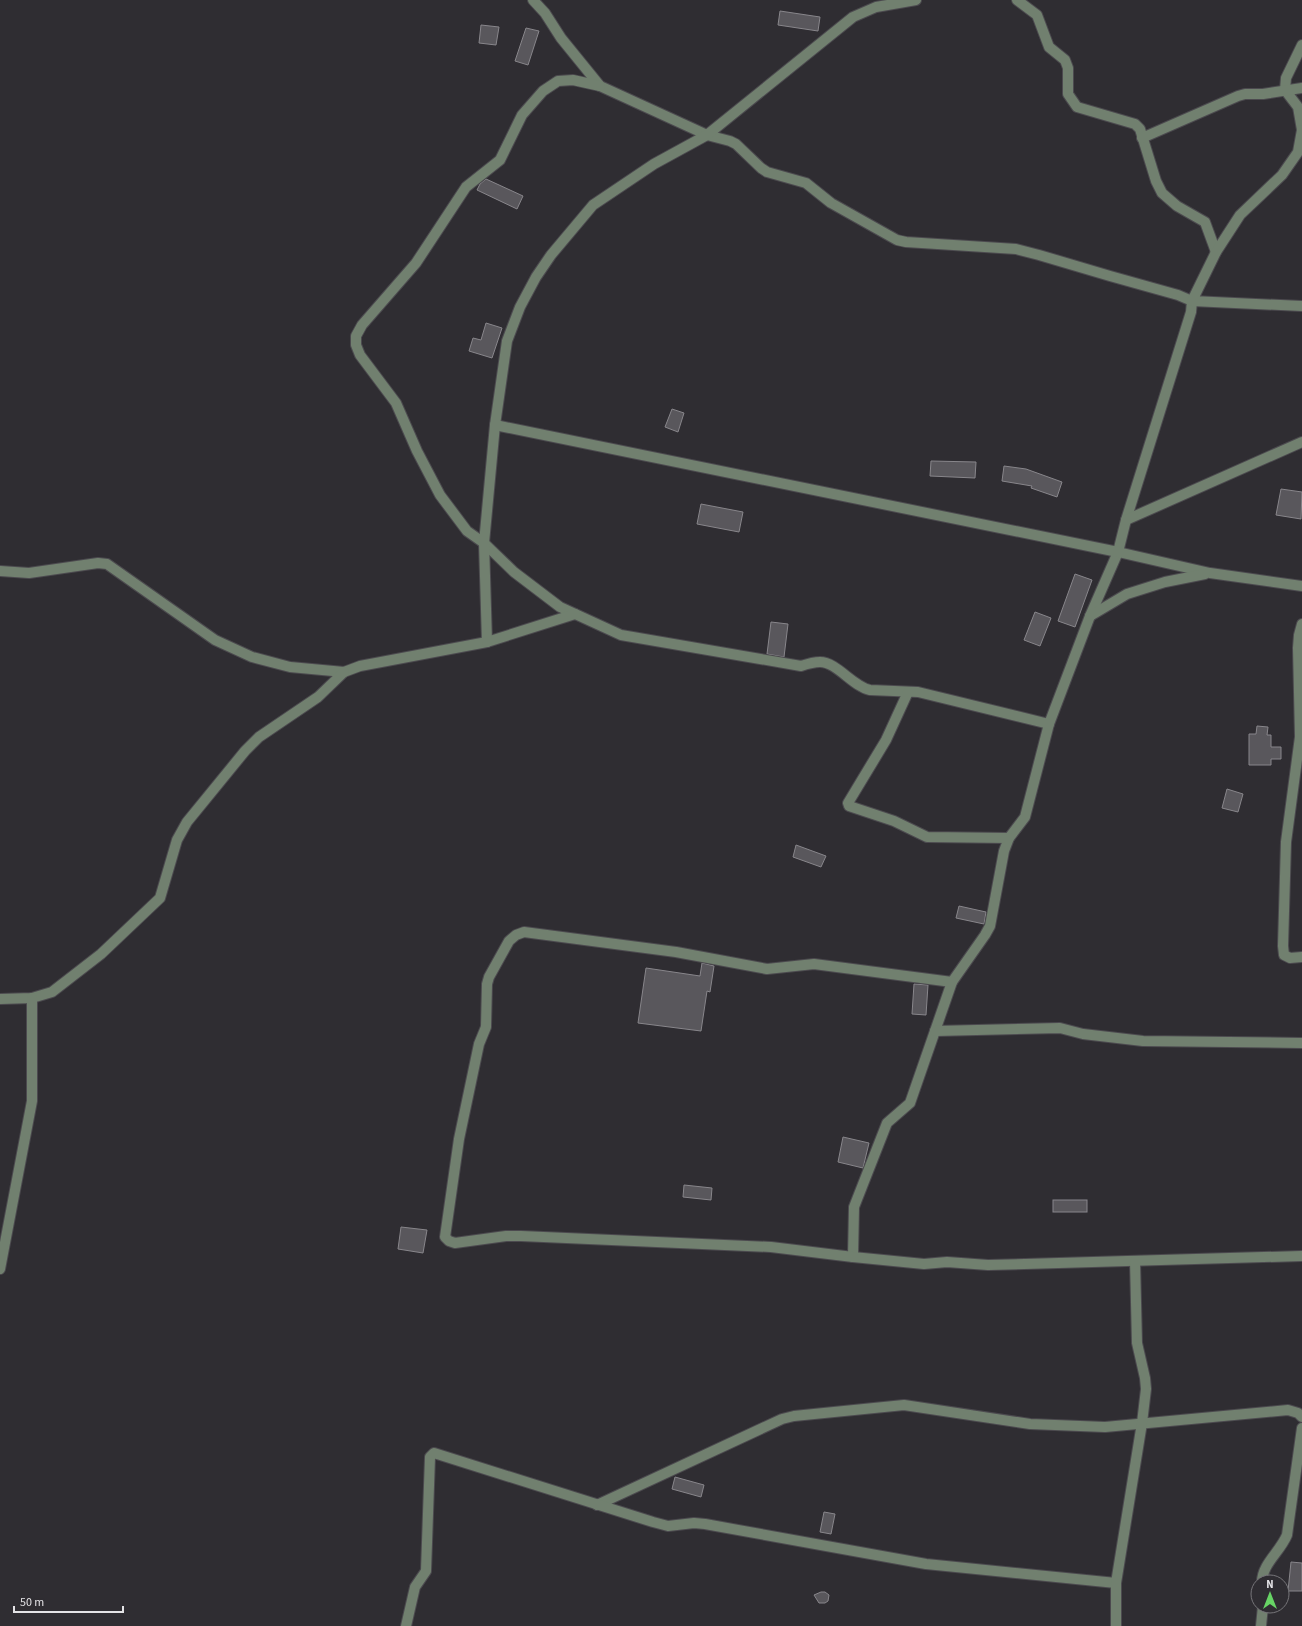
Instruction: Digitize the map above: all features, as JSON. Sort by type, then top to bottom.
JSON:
[{"type":"street","points":[[532,0],[545,13],[561,38],[600,86]]},
{"type":"street","points":[[544,0],[545,13]]},
{"type":"street","points":[[486,642],[484,543],[495,425],[507,340],[520,307],[536,277],[551,254],[593,205],[654,164],[707,135],[853,18],[876,7],[916,0]]},
{"type":"street","points":[[1018,0],[1037,15],[1049,47],[1065,60],[1068,68],[1068,94],[1077,107],[1135,124],[1140,129],[1156,181],[1162,193],[1177,206],[1205,222],[1216,252]]},
{"type":"street","points":[[853,1257],[855,1202],[887,1124],[910,1103],[952,982],[990,926],[1002,859],[1009,838],[1025,817],[1049,724],[1090,616],[1118,552],[1126,520],[1191,312],[1192,301],[1216,252],[1240,214],[1282,175],[1298,152],[1302,130],[1298,107],[1285,90],[1286,78],[1302,45]]},
{"type":"street","points":[[1049,724],[918,692],[870,690],[863,688],[829,664],[820,662],[801,666],[621,635],[560,608],[520,576],[484,543],[467,531],[440,495],[417,451],[396,403],[360,355],[356,345],[356,336],[362,325],[416,263],[466,187],[500,160],[522,115],[543,91],[558,81],[573,80],[600,86],[707,135],[730,141],[736,144],[767,172],[806,183],[831,203],[897,240],[906,242],[1016,250],[1039,254],[1178,295],[1192,301],[1302,306]]},
{"type":"street","points":[[1142,138],[1238,96],[1302,88]]},
{"type":"street","points":[[495,425],[1118,552],[1210,573],[1302,586]]},
{"type":"street","points":[[1126,520],[1302,442]]},
{"type":"street","points":[[0,571],[29,573],[98,563],[107,564],[215,640],[252,657],[290,667],[344,672]]},
{"type":"street","points":[[1090,616],[1127,594],[1165,582],[1210,573]]},
{"type":"street","points":[[0,999],[32,998],[52,992],[101,954],[160,898],[177,840],[187,822],[235,763],[259,737],[318,697],[344,672],[360,666],[486,642],[575,614]]},
{"type":"street","points":[[1302,624],[1298,648],[1300,737],[1286,842],[1283,946],[1284,955],[1290,958],[1302,956]]},
{"type":"street","points":[[908,692],[886,740],[848,803],[849,806],[894,821],[927,837],[1009,838]]},
{"type":"street","points":[[952,982],[814,964],[767,969],[676,952],[524,932],[516,935],[508,941],[489,977],[487,984],[486,1027],[479,1044],[460,1139],[445,1237],[449,1241],[455,1243],[506,1236],[521,1236],[771,1247],[924,1264],[947,1262],[988,1265],[1302,1256]]},
{"type":"street","points":[[0,1269],[32,1101],[32,998]]},
{"type":"street","points":[[935,1031],[1060,1028],[1083,1034],[1143,1041],[1302,1043]]},
{"type":"street","points":[[1116,1626],[1116,1583],[1142,1423],[1146,1389],[1146,1378],[1137,1343],[1135,1261]]},
{"type":"street","points":[[597,1505],[782,1419],[794,1416],[904,1405],[1030,1424],[1105,1426],[1288,1410],[1298,1413],[1302,1418]]},
{"type":"street","points":[[1263,1574],[1287,1535],[1302,1428]]},
{"type":"street","points":[[406,1626],[414,1587],[426,1571],[430,1457],[434,1453],[668,1526],[694,1523],[705,1524],[926,1564],[1116,1583]]},
{"type":"street","points":[[1261,1626],[1262,1614]]},
{"type":"building","points":[[780,11],[820,17],[818,31],[778,25]]},
{"type":"building","points":[[481,25],[499,27],[496,45],[479,43]]},
{"type":"building","points":[[526,28],[539,31],[528,65],[515,61]]},
{"type":"building","points":[[486,179],[523,196],[517,209],[477,190],[480,184]]},
{"type":"building","points":[[486,323],[502,328],[492,358],[469,351],[473,338],[481,340]]},
{"type":"building","points":[[672,409],[684,413],[678,432],[665,427]]},
{"type":"building","points":[[931,461],[976,462],[975,478],[930,476]]},
{"type":"building","points":[[1004,466],[1026,469],[1062,482],[1057,497],[1031,488],[1032,486],[1002,481]]},
{"type":"building","points":[[1281,489],[1302,492],[1301,519],[1276,515]]},
{"type":"building","points":[[701,504],[743,512],[739,532],[697,524]]},
{"type":"building","points":[[1075,574],[1092,580],[1075,627],[1058,621]]},
{"type":"building","points":[[1035,612],[1051,618],[1040,646],[1024,640]]},
{"type":"building","points":[[771,622],[788,624],[784,657],[767,654]]},
{"type":"building","points":[[1257,726],[1268,727],[1267,735],[1271,735],[1271,747],[1281,747],[1281,759],[1271,759],[1271,765],[1249,765],[1249,734],[1256,734]]},
{"type":"building","points":[[1227,789],[1243,794],[1238,812],[1222,808]]},
{"type":"building","points":[[796,845],[826,856],[821,867],[793,857]]},
{"type":"building","points":[[959,906],[986,912],[984,924],[956,918]]},
{"type":"building","points":[[702,963],[714,966],[710,992],[707,991],[701,1031],[638,1023],[646,968],[700,976]]},
{"type":"building","points":[[914,984],[928,985],[926,1015],[912,1014]]},
{"type":"building","points":[[843,1137],[869,1143],[863,1168],[838,1162]]},
{"type":"building","points":[[684,1185],[712,1188],[711,1200],[683,1197]]},
{"type":"building","points":[[1053,1200],[1087,1200],[1087,1212],[1053,1212]]},
{"type":"building","points":[[401,1227],[427,1230],[423,1253],[398,1249]]},
{"type":"building","points":[[675,1477],[704,1485],[701,1497],[672,1489]]},
{"type":"building","points":[[824,1512],[835,1514],[831,1534],[820,1532]]},
{"type":"building","points":[[1291,1562],[1302,1563],[1302,1591],[1290,1591]]},
{"type":"building","points":[[825,1592],[829,1595],[828,1601],[825,1603],[819,1603],[814,1595]]}]
